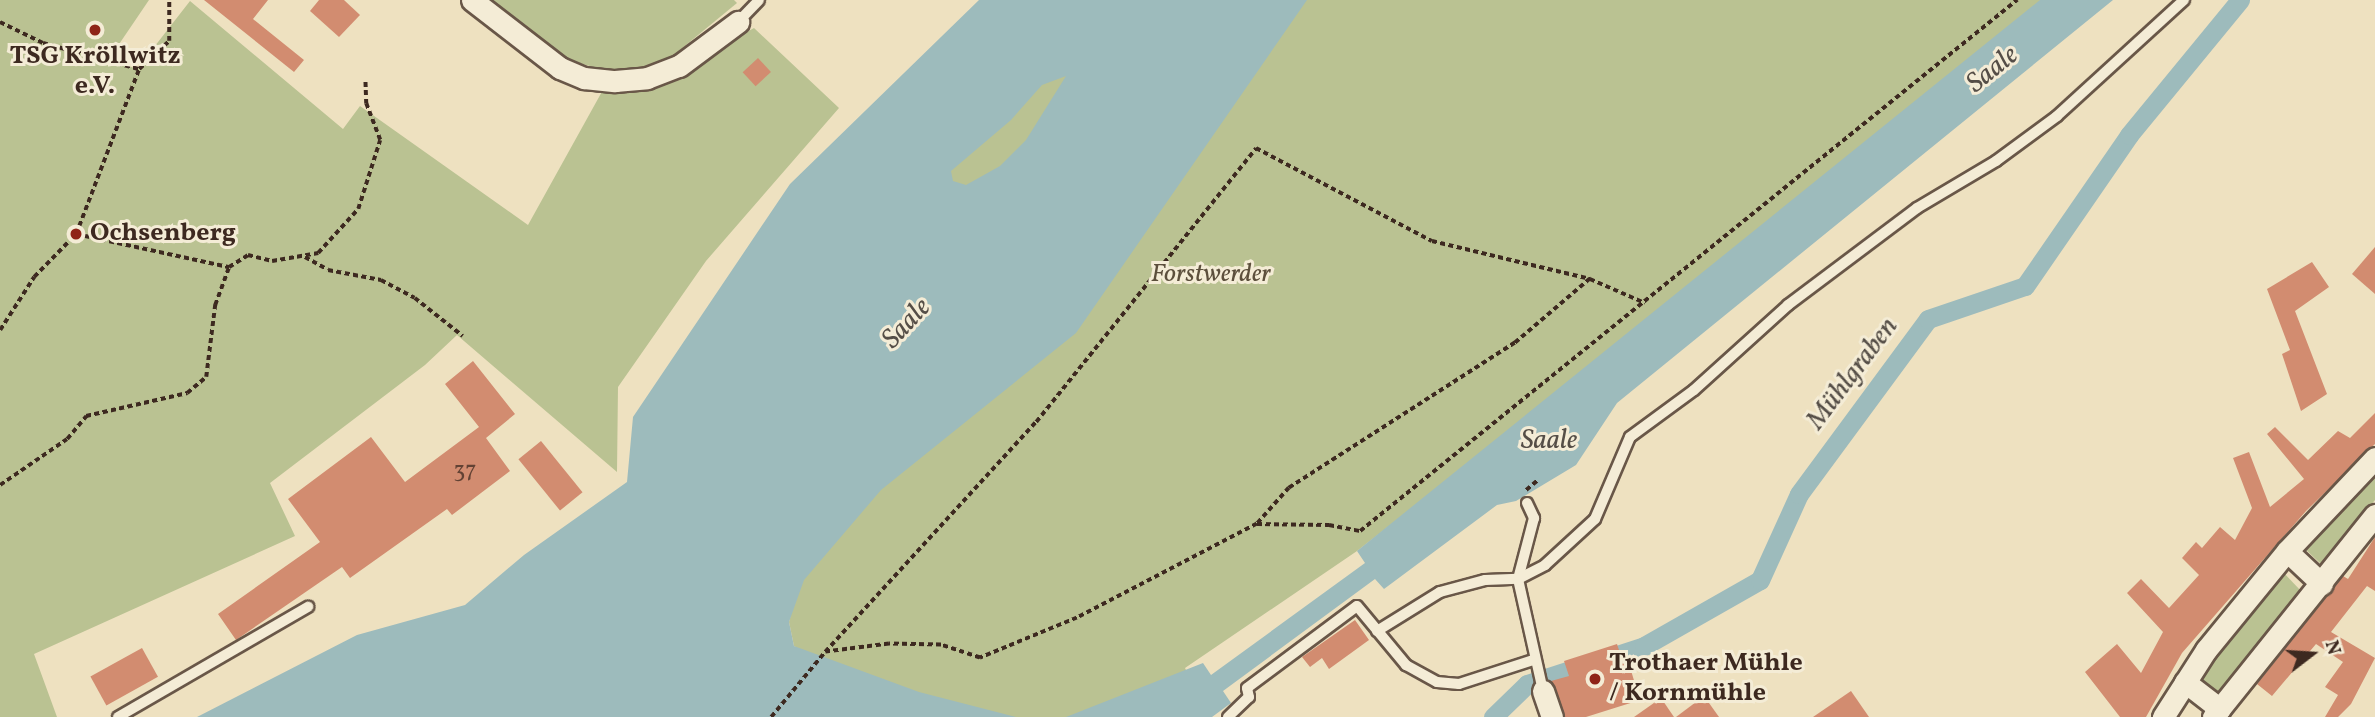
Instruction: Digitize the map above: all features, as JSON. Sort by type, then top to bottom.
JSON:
[{"type":"street","points":[[472,0],[560,68],[584,78],[615,81],[647,78],[679,66],[738,22]]},
{"type":"street","points":[[2163,717],[2206,650],[2287,551],[2375,458]]},
{"type":"street","points":[[2185,682],[2216,713],[2375,515]]},
{"type":"street","points":[[2287,551],[2322,584]]},
{"type":"street","points":[[1544,691],[1552,717]]},
{"type":"lane","points":[[738,22],[759,0]]},
{"type":"lane","points":[[1377,631],[1440,592],[1485,580],[1518,579],[1545,565],[1585,533],[1630,437],[1694,390],[1810,289],[1917,208],[1996,161],[2057,116],[2184,0]]},
{"type":"lane","points":[[1527,503],[1534,518],[1518,579],[1533,660],[1544,691]]},
{"type":"lane","points":[[1228,717],[1249,697],[1244,684],[1357,606],[1406,666],[1437,682],[1459,684],[1533,660]]},
{"type":"lane","points":[[118,717],[309,607]]},
{"type":"path","points":[[0,330],[34,277],[76,234],[139,69],[169,41],[169,0]]},
{"type":"path","points":[[1257,524],[1329,525],[1360,531],[2017,0]]},
{"type":"path","points":[[0,22],[43,43],[139,69]]},
{"type":"path","points":[[0,485],[67,439],[86,416],[187,393],[206,377],[215,305],[229,267],[248,255],[272,261],[318,253],[358,209],[380,140],[366,104],[365,79]]},
{"type":"path","points":[[771,717],[825,652],[1036,422],[1256,148],[1432,241],[1590,278],[1645,303]]},
{"type":"path","points":[[76,234],[229,267]]},
{"type":"path","points":[[305,257],[328,270],[381,280],[415,298],[463,336]]},
{"type":"path","points":[[825,652],[889,644],[941,645],[980,658],[1077,618],[1257,524],[1289,488],[1515,343],[1590,278]]},
{"type":"green space","points":[[0,0],[149,0],[109,59],[137,69],[190,1],[343,129],[360,106],[528,225],[604,88],[650,85],[754,28],[839,108],[706,261],[618,387],[617,472],[457,335],[425,365],[270,483],[295,536],[34,654],[57,717],[0,717]]},
{"type":"green space","points":[[491,0],[734,0],[737,3],[658,68],[620,75],[566,59]]},
{"type":"green space","name":"Forstwerder","points":[[1141,0],[2062,0],[1357,551],[1185,668],[1192,682],[1089,717],[992,717],[966,712],[806,653],[794,646],[789,622],[898,200]]},
{"type":"green space","points":[[2375,468],[2375,500],[2321,564],[2303,547]]},
{"type":"green space","points":[[2283,572],[2302,592],[2216,695],[2195,681],[2215,649]]},
{"type":"water","points":[[979,0],[1307,0],[1076,333],[881,490],[804,580],[789,622],[794,646],[919,692],[1016,717],[197,717],[357,635],[465,605],[524,555],[627,482],[633,417],[790,184]],"holes":[[[1066,76],[1026,140],[1000,166],[966,185],[953,181],[951,171],[1011,120],[1042,85]]]},
{"type":"water","name":"Saale","points":[[2040,0],[2113,0],[1617,403],[1576,465],[1516,501],[1497,505],[1384,589],[1375,579],[1223,691],[1231,703],[1212,717],[1066,717],[1203,663],[1211,675],[1365,563],[1357,551]]},
{"type":"building","points":[[204,0],[268,0],[253,19],[304,60],[294,72]]},
{"type":"building","points":[[319,0],[344,0],[360,15],[339,37],[310,11]]},
{"type":"building","points":[[758,58],[771,72],[756,86],[743,72]]},
{"type":"building","points":[[2375,247],[2375,294],[2352,274]]},
{"type":"building","points":[[2312,262],[2329,287],[2295,311],[2327,394],[2301,411],[2282,354],[2290,350],[2267,289]]},
{"type":"building","points":[[473,361],[515,414],[486,438],[510,471],[452,515],[447,509],[350,578],[342,567],[236,640],[218,614],[320,542],[288,499],[371,437],[405,482],[479,427],[445,384]]},
{"type":"building","points":[[2375,413],[2375,444],[2306,511],[2182,653],[2146,717],[2120,717],[2085,672],[2117,644],[2141,673],[2163,632],[2127,593],[2141,579],[2169,608],[2199,575],[2182,558],[2196,542],[2202,548],[2220,527],[2235,540],[2252,508],[2233,458],[2249,452],[2270,507],[2304,479],[2267,434],[2275,427],[2308,460],[2338,431],[2350,438]]},
{"type":"building","points":[[541,441],[583,492],[560,511],[518,459]]},
{"type":"building","points":[[2375,537],[2375,591],[2367,586],[2331,632],[2375,658],[2351,704],[2338,717],[2325,717],[2338,695],[2325,687],[2343,662],[2316,644],[2272,696],[2257,684],[2343,576],[2348,579]]},
{"type":"building","points":[[1355,620],[1369,640],[1329,669],[1322,658],[1310,667],[1302,657]]},
{"type":"building","name":"Trothaer Mühle / Kornmühle","points":[[1617,644],[1624,665],[1629,664],[1640,700],[1586,717],[1565,717],[1551,681],[1569,676],[1564,661]]},
{"type":"building","points":[[142,648],[158,677],[106,705],[90,677]]},
{"type":"building","points":[[1851,691],[1869,717],[1813,717]]},
{"type":"building","points":[[1704,696],[1719,717],[1676,717]]},
{"type":"building","points":[[1661,698],[1674,717],[1634,717]]},
{"type":"waterway","name":"Mühlgraben","points":[[1620,654],[1644,646],[1760,580],[1799,494],[1928,319],[2025,286],[2129,135],[2240,0]]},
{"type":"waterway","name":"Mühlgraben","points":[[1493,717],[1527,684],[1567,671]]},
{"type":"place","name":"TSG Kröllwitz e.V.","points":[[95,30]]},
{"type":"place","name":"Ochsenberg","points":[[76,234]]},
{"type":"place","name":"Trothaer Mühle / Kornmühle","points":[[1595,679]]}]
